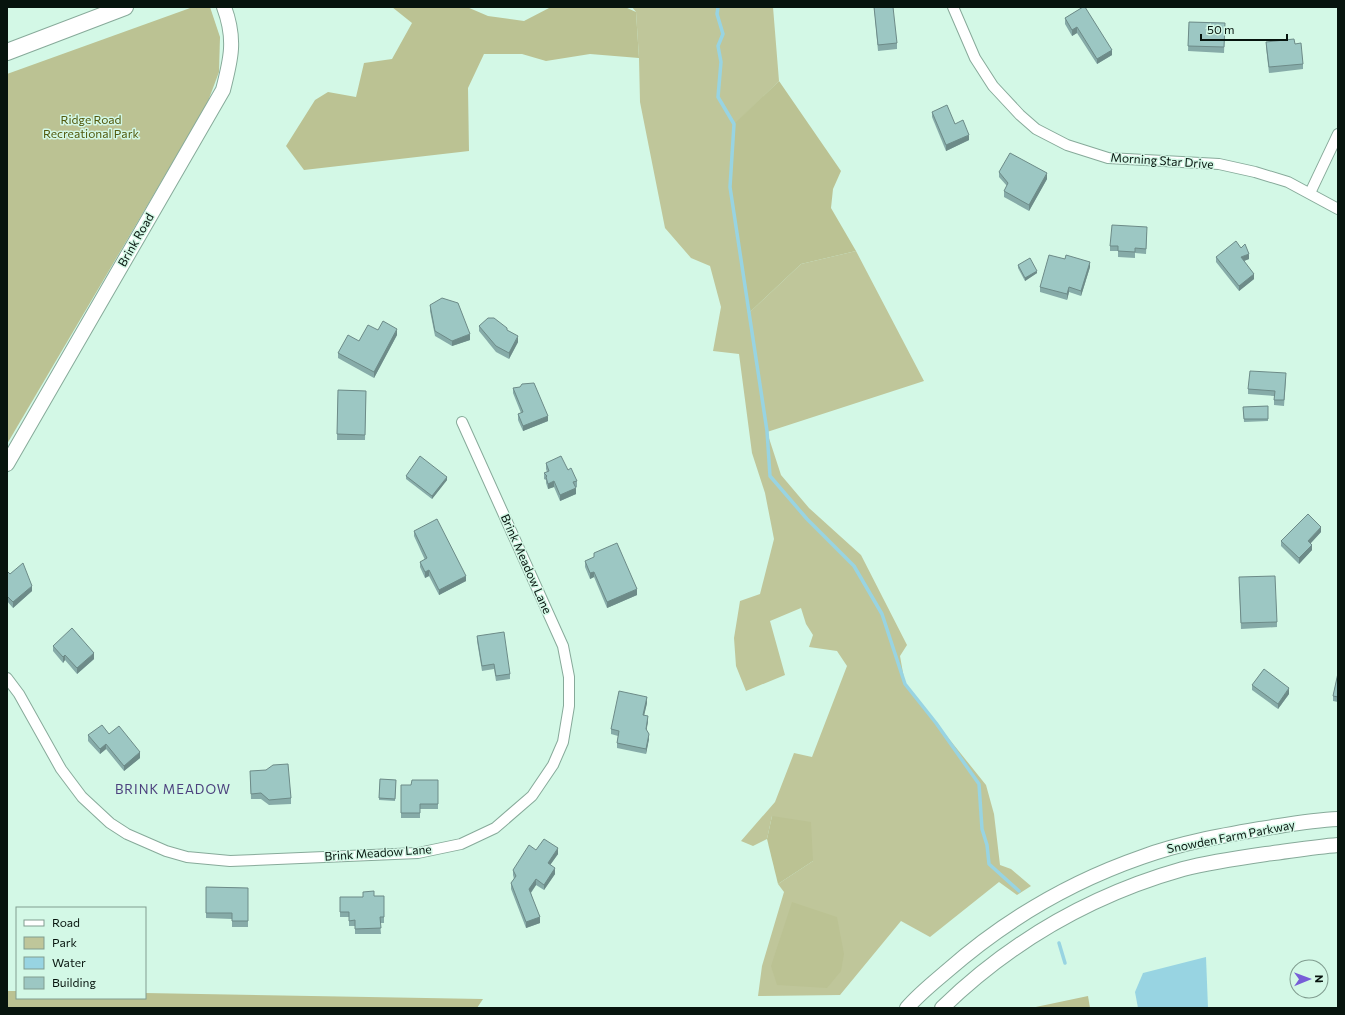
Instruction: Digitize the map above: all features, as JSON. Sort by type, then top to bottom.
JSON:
[{"type":"main road","points":[[7,52],[125,7]]},
{"type":"main road","name":"Brink Road","points":[[7,464],[223,90],[230,65],[232,50],[232,36],[229,19],[224,7]]},
{"type":"main road","name":"Snowden Farm Parkway","points":[[907,1008],[971,949],[1024,913],[1079,883],[1142,857],[1178,846],[1222,836],[1310,821],[1338,819]]},
{"type":"main road","name":"Snowden Farm Parkway","points":[[942,1008],[981,973],[1032,935],[1085,906],[1125,889],[1183,869],[1229,859],[1318,846],[1338,845]]},
{"type":"street","name":"Morning Star Drive","points":[[953,7],[975,58],[993,86],[1020,115],[1036,129],[1067,145],[1108,158],[1219,164],[1262,174],[1288,182],[1338,209]]},
{"type":"street","points":[[1310,194],[1338,134]]},
{"type":"street","name":"Brink Meadow Lane","points":[[7,678],[19,694],[61,769],[82,797],[110,823],[127,834],[166,851],[187,857],[230,862],[418,852],[460,844],[495,828],[532,796],[553,765],[563,742],[569,706],[569,677],[563,646],[462,422]]},
{"type":"green space","name":"Ridge Road Recreational Park","points":[[193,7],[210,7],[220,37],[219,72],[207,104],[7,444],[7,74]]},
{"type":"green space","points":[[392,7],[467,7],[488,16],[524,21],[551,7],[625,7],[636,12],[639,58],[590,54],[546,61],[522,54],[484,54],[468,88],[469,151],[304,170],[286,146],[315,100],[328,92],[356,97],[364,63],[392,59],[412,23]]},
{"type":"green space","points":[[632,7],[773,7],[779,81],[734,125],[730,187],[750,312],[801,264],[856,251],[924,381],[767,432],[781,475],[809,508],[861,555],[907,645],[900,656],[905,684],[986,785],[994,814],[1000,865],[1011,869],[1031,886],[1017,895],[999,882],[930,937],[901,921],[840,995],[758,996],[762,966],[784,892],[778,884],[813,861],[772,816],[767,839],[753,846],[741,841],[775,802],[794,753],[812,757],[847,666],[837,651],[809,647],[813,635],[806,624],[801,608],[770,621],[785,675],[746,691],[736,666],[734,638],[740,601],[760,594],[774,539],[765,493],[752,453],[739,354],[713,351],[721,307],[710,266],[691,258],[665,228],[640,102],[636,12]]},
{"type":"green space","points":[[779,81],[841,171],[833,189],[831,208],[856,251],[801,264],[749,313],[730,187],[734,124]]},
{"type":"green space","points":[[772,816],[811,822],[813,861],[778,884],[767,839]]},
{"type":"green space","points":[[792,902],[837,917],[844,954],[841,971],[827,988],[777,985],[771,966]]},
{"type":"green space","points":[[7,991],[16,991],[16,999],[146,999],[146,993],[483,999],[477,1008],[7,1008]]},
{"type":"green space","points":[[1088,996],[1090,1008],[1031,1008]]},
{"type":"water","points":[[1206,957],[1208,1008],[1138,1008],[1135,992],[1143,973]]},
{"type":"building","points":[[874,7],[893,7],[897,43],[878,45]]},
{"type":"building","points":[[1085,7],[1112,50],[1097,59],[1077,27],[1072,30],[1065,18]]},
{"type":"building","points":[[1189,22],[1225,23],[1224,47],[1188,46]]},
{"type":"building","points":[[1294,39],[1295,44],[1301,43],[1303,64],[1269,67],[1266,42]]},
{"type":"building","points":[[947,105],[955,124],[963,120],[969,135],[946,145],[932,112]]},
{"type":"building","points":[[1010,153],[1047,173],[1029,205],[1004,191],[1008,183],[999,172]]},
{"type":"building","points":[[1112,225],[1147,227],[1146,249],[1135,248],[1135,252],[1118,251],[1118,246],[1110,246]]},
{"type":"building","points":[[1236,241],[1241,248],[1245,244],[1249,254],[1241,257],[1254,274],[1239,286],[1216,257]]},
{"type":"building","points":[[1049,255],[1065,259],[1066,255],[1090,262],[1081,291],[1069,287],[1067,294],[1040,287]]},
{"type":"building","points":[[1030,258],[1037,271],[1025,278],[1018,265]]},
{"type":"building","points":[[442,298],[458,303],[470,334],[452,341],[435,331],[430,305]]},
{"type":"building","points":[[488,318],[494,318],[507,328],[507,330],[518,336],[509,353],[496,346],[479,326]]},
{"type":"building","points":[[383,321],[397,329],[374,372],[338,353],[348,335],[359,341],[368,325],[378,330]]},
{"type":"building","points":[[1250,371],[1286,373],[1284,400],[1274,400],[1275,391],[1248,389]]},
{"type":"building","points":[[534,383],[548,416],[523,426],[518,414],[523,412],[513,388],[520,387],[522,384]]},
{"type":"building","points":[[338,390],[366,391],[365,435],[337,434]]},
{"type":"building","points":[[1268,406],[1268,419],[1244,419],[1243,407]]},
{"type":"building","points":[[420,456],[447,477],[432,496],[406,476]]},
{"type":"building","points":[[561,456],[568,470],[571,468],[577,481],[573,482],[576,488],[560,495],[554,481],[548,484],[547,476],[544,473],[549,471],[546,463]]},
{"type":"building","points":[[1308,514],[1321,527],[1308,541],[1312,545],[1299,558],[1281,541]]},
{"type":"building","points":[[437,519],[466,576],[439,590],[429,570],[425,572],[420,562],[427,558],[414,531]]},
{"type":"building","points":[[617,543],[637,589],[607,602],[594,572],[590,573],[585,561],[594,557],[594,553]]},
{"type":"building","points":[[23,563],[32,586],[13,602],[7,596],[7,571],[10,574]]},
{"type":"building","points":[[1275,576],[1277,622],[1241,623],[1239,577]]},
{"type":"building","points":[[72,628],[94,653],[77,668],[65,655],[63,657],[53,646]]},
{"type":"building","points":[[504,632],[510,674],[496,676],[494,664],[482,666],[477,636]]},
{"type":"building","points":[[1264,669],[1289,688],[1278,704],[1252,685]]},
{"type":"building","points":[[1338,673],[1338,697],[1333,696]]},
{"type":"building","points":[[619,691],[647,697],[643,715],[648,716],[646,729],[649,734],[646,749],[617,743],[619,731],[611,729]]},
{"type":"building","points":[[102,725],[109,734],[119,726],[140,752],[124,766],[106,744],[100,749],[88,735]]},
{"type":"building","points":[[288,764],[291,798],[269,800],[261,793],[251,794],[250,771],[266,770],[273,765]]},
{"type":"building","points":[[380,779],[396,780],[395,799],[379,798]]},
{"type":"building","points":[[412,780],[438,780],[438,804],[420,804],[420,813],[401,813],[401,785],[411,785]]},
{"type":"building","points":[[544,839],[558,848],[548,863],[555,868],[544,885],[536,879],[529,889],[540,917],[526,922],[511,883],[516,876],[513,870],[529,845],[536,850]]},
{"type":"building","points":[[206,887],[248,888],[248,921],[232,921],[232,913],[206,913]]},
{"type":"building","points":[[374,891],[374,896],[384,896],[384,917],[380,917],[381,928],[355,929],[355,920],[349,921],[349,912],[340,912],[340,897],[363,897],[363,892]]},
{"type":"waterway","points":[[718,7],[717,14],[723,34],[718,46],[721,62],[718,97],[734,124],[730,187],[767,431],[770,476],[807,519],[854,566],[882,614],[905,684],[936,723],[979,784],[982,829],[987,845],[989,864],[1019,891]]},
{"type":"waterway","points":[[1059,943],[1065,963]]},
{"type":"district","name":"BRINK MEADOW","points":[[173,789]]}]
